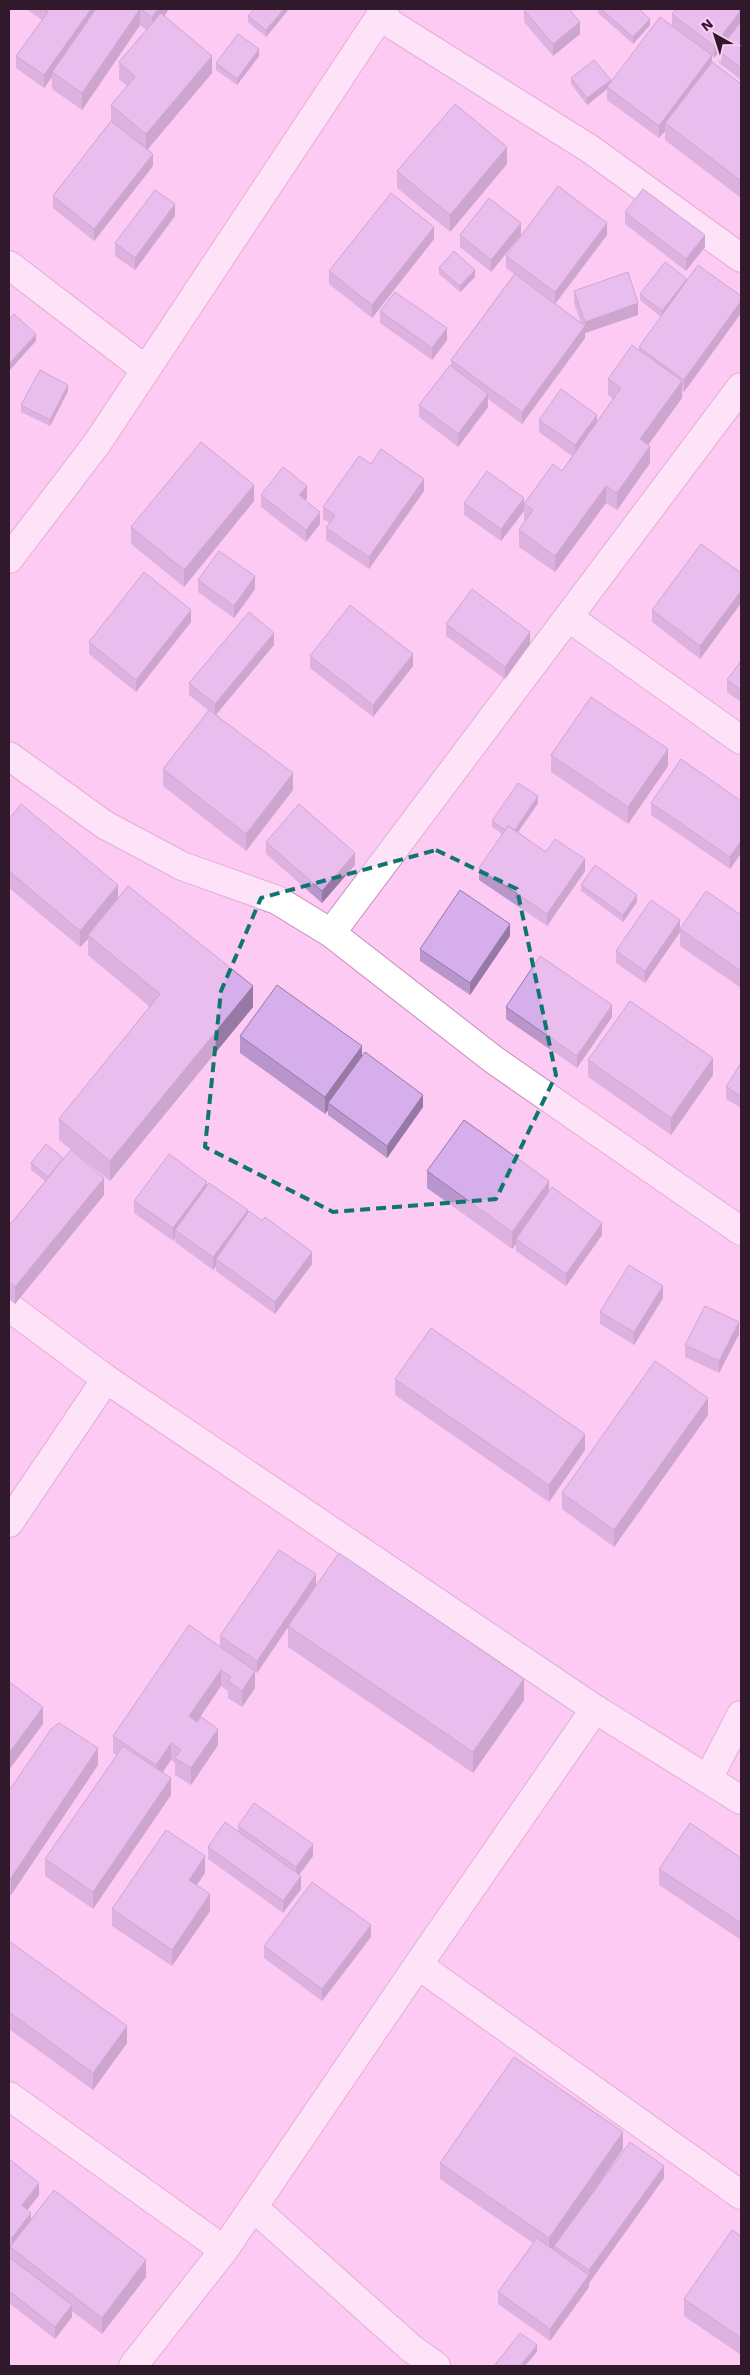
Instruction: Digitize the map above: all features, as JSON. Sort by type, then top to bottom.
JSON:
[{"type":"street","points":[[9,559],[98,442],[382,13],[590,148],[741,258]]},
{"type":"street","points":[[9,265],[146,370]]},
{"type":"street","points":[[331,933],[741,387]]},
{"type":"street","points":[[568,617],[741,740]]},
{"type":"street","points":[[9,756],[105,825],[182,866],[277,900],[331,933],[494,1060],[741,1231]]},
{"type":"street","points":[[9,1307],[106,1379],[595,1709],[741,1800]]},
{"type":"street","points":[[9,1523],[106,1379]]},
{"type":"street","points":[[133,2366],[224,2250],[254,2208],[418,1964],[595,1709]]},
{"type":"street","points":[[708,1779],[741,1715]]},
{"type":"street","points":[[418,1964],[741,2195]]},
{"type":"street","points":[[9,2096],[224,2250]]},
{"type":"street","points":[[254,2208],[404,2343],[436,2366]]},
{"type":"highlighted area","points":[[436,850],[517,889],[556,1075],[496,1199],[333,1212],[205,1147],[221,991],[261,898]]},
{"type":"building","points":[[43,9],[91,9],[44,75],[16,56],[48,12]]},
{"type":"building","points":[[96,9],[140,9],[82,93],[52,72]]},
{"type":"building","points":[[141,9],[158,9],[152,17]]},
{"type":"building","points":[[254,9],[284,9],[266,30],[248,16]]},
{"type":"building","points":[[524,9],[569,9],[580,22],[553,44]]},
{"type":"building","points":[[601,9],[639,9],[650,19],[633,37]]},
{"type":"building","points":[[676,9],[741,10],[714,46],[672,14]]},
{"type":"building","points":[[161,13],[212,56],[146,134],[111,105],[135,77],[119,62]]},
{"type":"building","points":[[660,17],[712,55],[659,126],[607,87]]},
{"type":"building","points":[[741,21],[741,68],[719,51]]},
{"type":"building","points":[[238,34],[259,49],[237,79],[216,63]]},
{"type":"building","points":[[594,60],[611,80],[587,98],[571,78]]},
{"type":"building","points":[[712,62],[741,84],[741,181],[665,123]]},
{"type":"building","points":[[455,104],[507,147],[450,215],[397,171]]},
{"type":"building","points":[[111,121],[153,154],[94,229],[53,196]]},
{"type":"building","points":[[558,186],[607,223],[555,292],[506,256]]},
{"type":"building","points":[[643,189],[705,235],[686,259],[625,212]]},
{"type":"building","points":[[155,190],[175,204],[135,258],[115,243]]},
{"type":"building","points":[[391,193],[434,227],[372,305],[329,271]]},
{"type":"building","points":[[489,198],[521,223],[491,260],[460,235]]},
{"type":"building","points":[[454,251],[475,270],[460,286],[439,268]]},
{"type":"building","points":[[665,262],[687,279],[662,311],[640,294]]},
{"type":"building","points":[[698,265],[741,296],[741,301],[684,380],[639,347]]},
{"type":"building","points":[[628,272],[638,303],[585,322],[574,291]]},
{"type":"building","points":[[515,274],[585,326],[522,412],[451,360]]},
{"type":"building","points":[[395,292],[447,328],[432,348],[380,311]]},
{"type":"building","points":[[14,314],[36,334],[9,364],[9,320]]},
{"type":"building","points":[[632,345],[682,381],[640,439],[650,446],[617,493],[606,486],[555,556],[519,530],[533,510],[524,504],[553,464],[562,471],[621,388],[608,379]]},
{"type":"building","points":[[450,365],[488,394],[458,434],[419,405]]},
{"type":"building","points":[[40,370],[68,385],[50,420],[21,405]]},
{"type":"building","points":[[561,389],[597,415],[575,445],[539,420]]},
{"type":"building","points":[[201,442],[254,485],[184,570],[131,527]]},
{"type":"building","points":[[381,449],[424,479],[369,557],[326,528],[335,515],[323,507],[359,456],[371,464]]},
{"type":"building","points":[[283,467],[307,486],[299,495],[320,512],[306,530],[261,495]]},
{"type":"building","points":[[487,471],[524,498],[501,529],[464,503]]},
{"type":"building","points":[[701,544],[741,573],[741,591],[700,646],[652,610]]},
{"type":"building","points":[[219,551],[255,576],[234,606],[198,580]]},
{"type":"building","points":[[144,572],[191,610],[136,680],[89,642]]},
{"type":"building","points":[[472,589],[530,632],[505,667],[446,624]]},
{"type":"building","points":[[350,605],[413,654],[373,705],[310,656]]},
{"type":"building","points":[[249,612],[274,633],[215,704],[189,683]]},
{"type":"building","points":[[741,661],[741,690],[727,680]]},
{"type":"building","points":[[591,697],[668,749],[628,807],[551,755]]},
{"type":"building","points":[[209,710],[293,773],[246,834],[163,769]]},
{"type":"building","points":[[681,759],[741,801],[741,841],[730,857],[651,803]]},
{"type":"building","points":[[518,783],[538,796],[515,830],[508,826],[505,830],[492,821]]},
{"type":"building","points":[[21,804],[118,885],[80,931],[9,871],[9,819]]},
{"type":"building","points":[[299,804],[355,853],[322,891],[266,842]]},
{"type":"building","points":[[508,826],[546,852],[555,839],[585,859],[547,914],[479,868]]},
{"type":"building","points":[[595,865],[637,895],[623,915],[581,885]]},
{"type":"building","points":[[128,886],[253,986],[110,1161],[59,1119],[160,994],[88,935]]},
{"type":"building","points":[[460,890],[510,924],[470,983],[420,949]]},
{"type":"building","points":[[706,891],[741,915],[741,971],[680,929]]},
{"type":"building","points":[[651,900],[680,920],[645,971],[616,951]]},
{"type":"building","points":[[540,956],[612,1005],[577,1056],[506,1007]]},
{"type":"building","points":[[277,985],[362,1046],[325,1097],[240,1036]]},
{"type":"building","points":[[630,1001],[713,1058],[671,1118],[588,1060]]},
{"type":"building","points":[[365,1052],[423,1095],[387,1146],[328,1103]]},
{"type":"building","points":[[741,1063],[741,1096],[726,1087]]},
{"type":"building","points":[[464,1120],[549,1181],[512,1232],[427,1171]]},
{"type":"building","points":[[46,1144],[63,1158],[48,1177],[31,1163]]},
{"type":"building","points":[[71,1150],[104,1178],[15,1287],[9,1282],[9,1226]]},
{"type":"building","points":[[169,1154],[207,1182],[173,1228],[134,1201]]},
{"type":"building","points":[[209,1183],[248,1210],[213,1257],[175,1230]]},
{"type":"building","points":[[552,1187],[602,1223],[566,1274],[516,1239]]},
{"type":"building","points":[[249,1211],[262,1221],[265,1217],[312,1252],[275,1302],[216,1259]]},
{"type":"building","points":[[629,1265],[663,1286],[634,1332],[600,1312]]},
{"type":"building","points":[[705,1306],[739,1322],[719,1361],[685,1345]]},
{"type":"building","points":[[431,1328],[585,1434],[549,1485],[395,1379]]},
{"type":"building","points":[[655,1361],[708,1398],[614,1530],[562,1493]]},
{"type":"building","points":[[279,1550],[316,1574],[257,1661],[220,1636]]},
{"type":"building","points":[[339,1553],[524,1679],[473,1752],[288,1626]]},
{"type":"building","points":[[189,1625],[255,1671],[242,1691],[228,1681],[231,1677],[221,1670],[189,1716],[197,1722],[201,1717],[218,1729],[191,1768],[175,1758],[181,1750],[171,1743],[156,1765],[113,1736]]},
{"type":"building","points":[[9,1682],[43,1707],[9,1753]]},
{"type":"building","points":[[59,1723],[98,1748],[11,1878],[9,1877],[9,1791],[51,1729]]},
{"type":"building","points":[[123,1746],[171,1778],[93,1892],[45,1859]]},
{"type":"building","points":[[254,1803],[313,1844],[296,1867],[238,1826]]},
{"type":"building","points":[[225,1822],[301,1876],[283,1901],[208,1847]]},
{"type":"building","points":[[690,1823],[741,1858],[741,1923],[659,1869]]},
{"type":"building","points":[[166,1830],[205,1856],[189,1880],[210,1894],[172,1950],[112,1909]]},
{"type":"building","points":[[312,1882],[371,1925],[322,1989],[264,1946]]},
{"type":"building","points":[[9,1941],[127,2026],[93,2073],[9,2012]]},
{"type":"building","points":[[514,2057],[623,2132],[549,2238],[440,2163]]},
{"type":"building","points":[[630,2142],[664,2166],[589,2270],[554,2246]]},
{"type":"building","points":[[9,2159],[39,2183],[22,2205],[31,2213],[12,2238],[9,2235]]},
{"type":"building","points":[[54,2190],[146,2260],[102,2318],[10,2247]]},
{"type":"building","points":[[732,2230],[741,2236],[741,2338],[684,2299]]},
{"type":"building","points":[[537,2238],[589,2275],[550,2329],[498,2292]]},
{"type":"building","points":[[9,2257],[72,2305],[55,2327],[9,2291]]},
{"type":"building","points":[[520,2333],[537,2345],[520,2366],[494,2366]]}]
